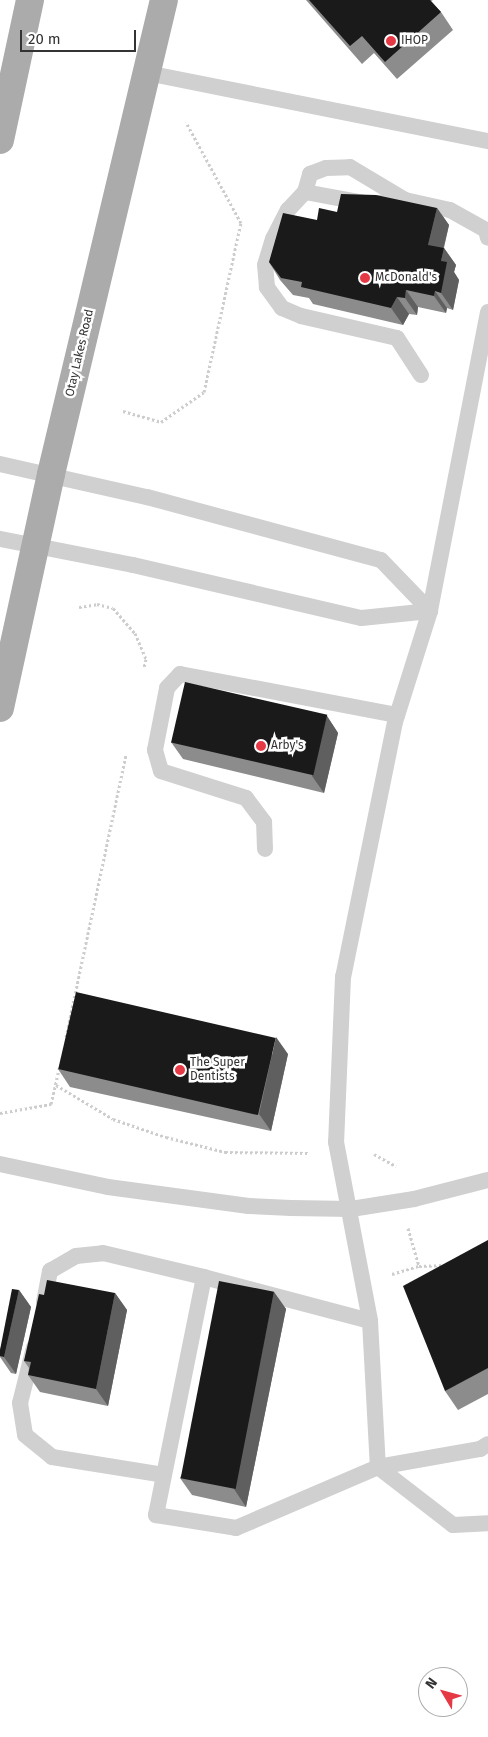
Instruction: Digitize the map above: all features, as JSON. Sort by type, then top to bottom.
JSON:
[{"type":"main road","points":[[0,140],[30,0]]},
{"type":"main road","name":"Otay Lakes Road","points":[[0,708],[52,474],[164,0]]},
{"type":"lane","points":[[147,73],[488,141]]},
{"type":"lane","points":[[421,375],[397,338],[301,316],[282,308],[267,287],[265,265],[273,239],[288,210],[305,192],[310,174],[326,168],[350,168],[405,200],[450,210],[486,230],[488,238]]},
{"type":"lane","points":[[305,192],[369,204],[405,200]]},
{"type":"lane","points":[[488,312],[430,611],[397,715],[343,977],[336,1142],[351,1209],[370,1321],[378,1467],[452,1525],[488,1523]]},
{"type":"lane","points":[[0,464],[52,474],[382,560],[430,611]]},
{"type":"lane","points":[[0,539],[36,548],[133,565],[361,618],[430,611]]},
{"type":"lane","points":[[265,849],[264,822],[246,798],[160,771],[155,750],[167,688],[180,674],[397,715]]},
{"type":"lane","points":[[0,1164],[108,1187],[250,1206],[351,1209],[414,1199],[488,1180]]},
{"type":"lane","points":[[164,1475],[52,1456],[25,1436],[20,1403],[40,1322],[50,1271],[76,1256],[104,1253],[204,1277],[370,1321]]},
{"type":"lane","points":[[204,1277],[156,1515],[236,1528],[378,1467],[480,1449],[488,1444]]},
{"type":"path","points":[[123,411],[162,422],[204,392],[239,233],[241,223],[186,122]]},
{"type":"path","points":[[79,607],[97,604],[113,608],[135,633],[146,659],[142,678]]},
{"type":"path","points":[[64,1046],[128,746]]},
{"type":"path","points":[[0,1113],[51,1104],[60,1065]]},
{"type":"path","points":[[56,1084],[113,1119],[166,1137],[225,1152],[308,1153]]},
{"type":"path","points":[[374,1154],[396,1166]]},
{"type":"path","points":[[408,1225],[419,1266]]},
{"type":"path","points":[[392,1274],[419,1266],[454,1265]]},
{"type":"building","name":"IHOP","points":[[309,0],[430,0],[441,12],[385,62],[362,36],[350,46]]},
{"type":"building","points":[[341,194],[376,195],[437,208],[428,245],[444,248],[441,261],[447,262],[441,293],[435,291],[434,296],[406,290],[405,298],[397,297],[391,308],[301,287],[302,282],[281,278],[269,262],[283,213],[317,220],[319,208],[337,212]]},
{"type":"building","name":"Arby's","points":[[185,682],[327,715],[313,775],[171,742]]},
{"type":"building","name":"The Super Dentists","points":[[76,992],[276,1038],[258,1115],[58,1069]]},
{"type":"building","points":[[488,1240],[488,1368],[445,1391],[403,1286]]},
{"type":"building","points":[[47,1280],[115,1293],[96,1389],[28,1375],[31,1362],[24,1361],[39,1294],[44,1295]]},
{"type":"building","points":[[219,1281],[274,1292],[236,1489],[181,1478]]},
{"type":"building","points":[[12,1289],[19,1290],[4,1357],[0,1356],[0,1350]]},
{"type":"place","name":"IHOP","points":[[391,41]]},
{"type":"place","name":"McDonald's","points":[[365,278]]},
{"type":"place","name":"Arby's","points":[[261,746]]},
{"type":"place","name":"The Super Dentists","points":[[180,1070]]}]
